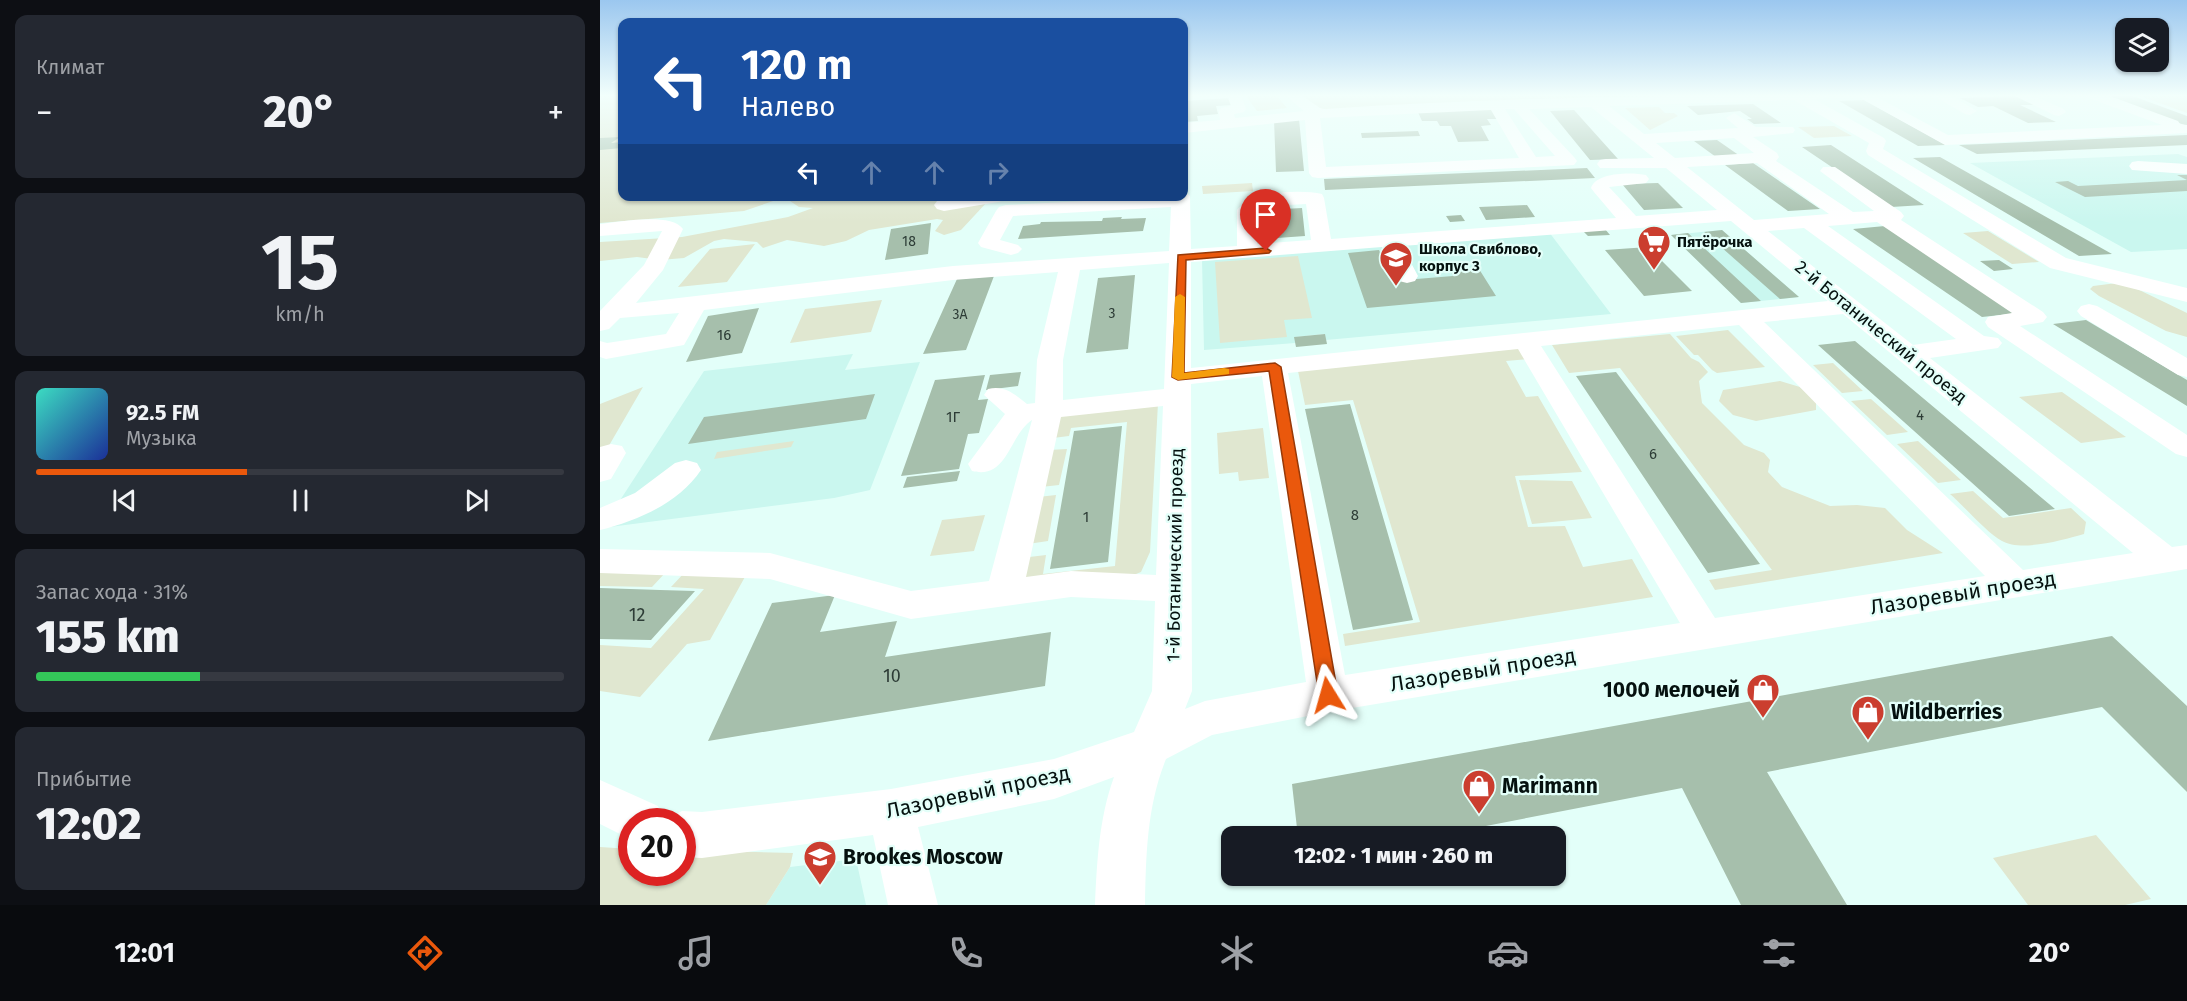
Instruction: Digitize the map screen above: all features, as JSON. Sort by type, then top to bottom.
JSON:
[{"type":"street","points":[[1319,137],[1318,173],[1568,161],[1547,137]]},
{"type":"street","points":[[1515,137],[1531,163]]},
{"type":"street","points":[[1640,139],[1666,137]]},
{"type":"street","points":[[1631,223],[1600,188],[1601,184],[1772,157],[1751,137]]},
{"type":"street","points":[[1871,137],[1878,141],[1874,151],[2058,263],[2187,295]]},
{"type":"street","points":[[1940,137],[1945,140],[1987,137]]},
{"type":"street","name":"2-й Ботанический проезд","points":[[1640,139],[1907,353],[2176,559]]},
{"type":"street","points":[[1761,158],[1848,218]]},
{"type":"street","points":[[1606,164],[1679,170]]},
{"type":"street","points":[[2138,166],[2187,169]]},
{"type":"street","points":[[1152,201],[1006,211],[988,243],[1007,259],[1070,265],[1631,223],[1809,222],[1894,216],[1828,171]]},
{"type":"street","points":[[1247,252],[1247,210],[1253,203],[1267,201],[1315,198],[1323,247]]},
{"type":"street","points":[[944,205],[968,201]]},
{"type":"street","name":"1-й Ботанический проезд","points":[[1120,905],[1122,848],[1128,808],[1135,780],[1172,691],[1181,201]]},
{"type":"street","points":[[1881,216],[2035,317],[1997,322],[2187,448]]},
{"type":"street","points":[[1809,222],[1979,344]]},
{"type":"street","points":[[600,230],[664,225],[673,230],[669,241],[644,282],[607,318]]},
{"type":"street","points":[[607,318],[696,304],[953,273],[1007,259],[1136,242]]},
{"type":"street","points":[[1390,242],[1407,276]]},
{"type":"street","points":[[1004,593],[1035,412],[1050,360],[1070,265]]},
{"type":"street","points":[[600,349],[606,351],[675,340],[696,304]]},
{"type":"street","points":[[983,464],[1035,412],[1275,367],[1849,306]]},
{"type":"street","points":[[2089,311],[2187,369]]},
{"type":"street","points":[[1744,317],[2016,585]]},
{"type":"street","points":[[1907,353],[2022,339]]},
{"type":"street","points":[[1525,340],[1706,635]]},
{"type":"street","points":[[1275,367],[1328,695]]},
{"type":"street","points":[[998,394],[1035,412]]},
{"type":"street","points":[[600,519],[628,511],[649,500],[686,470]]},
{"type":"street","name":"Лазоревый проезд","points":[[696,835],[891,811],[1054,779],[1150,745],[1205,719],[1328,695],[2176,559]]},
{"type":"street","points":[[600,561],[770,566],[911,605],[1071,584],[1174,589]]},
{"type":"street","points":[[600,801],[618,810]]},
{"type":"street","points":[[891,811],[912,905]]},
{"type":"shaded area","points":[[2178,154],[2187,157],[2187,249],[2131,252],[1970,163]]},
{"type":"shaded area","points":[[1722,230],[1799,297],[1741,303],[1671,235]]},
{"type":"shaded area","name":"Школа Свиблово, корпус 3","points":[[1549,232],[1611,314],[1326,340],[1324,334],[1295,337],[1295,343],[1204,350],[1202,259]]},
{"type":"shaded area","points":[[853,354],[845,370],[920,362],[870,490],[834,498],[602,528],[704,371]]},
{"type":"shaded area","name":"Brookes Moscow","points":[[856,859],[866,905],[766,905],[790,867]]},
{"type":"green space","points":[[600,137],[618,137],[618,201],[773,201],[744,211],[600,223]]},
{"type":"green space","points":[[1252,183],[1253,191],[1203,194],[1202,186]]},
{"type":"green space","points":[[790,201],[988,201],[961,230],[944,235],[935,231],[943,220],[937,219],[869,230],[846,241],[824,246],[787,240],[763,248],[757,242],[724,239],[714,241],[684,258],[660,260],[637,257],[600,261],[600,242],[682,237],[788,217],[813,208],[799,207]]},
{"type":"green space","points":[[1988,231],[2039,262],[2012,264],[1963,233]]},
{"type":"green space","points":[[755,244],[727,282],[678,287],[710,249]]},
{"type":"green space","points":[[1298,256],[1312,318],[1284,320],[1287,337],[1220,343],[1215,262]]},
{"type":"green space","points":[[2117,283],[2133,287],[2187,313],[2187,337],[2166,331],[2090,289],[2093,286]]},
{"type":"green space","points":[[882,300],[871,332],[790,343],[805,309]]},
{"type":"green space","points":[[1728,330],[1765,367],[1717,373],[1698,355],[1694,355],[1676,336]]},
{"type":"green space","points":[[1670,334],[1691,358],[1699,362],[1708,372],[1699,381],[1702,403],[1744,445],[1764,453],[1770,460],[1768,472],[1782,487],[1830,506],[1857,505],[1885,508],[1907,530],[1943,553],[1715,590],[1709,580],[1772,570],[1620,368],[1569,373],[1552,345]]},
{"type":"green space","points":[[1522,348],[1528,359],[1506,361],[1526,397],[1538,396],[1582,472],[1515,476],[1528,527],[1565,526],[1583,567],[1632,559],[1653,597],[1345,646],[1343,634],[1420,622],[1353,400],[1305,405],[1298,371]]},
{"type":"green space","points":[[1833,363],[1863,391],[1842,393],[1813,365]]},
{"type":"green space","points":[[1780,381],[1800,387],[1816,401],[1816,410],[1756,421],[1733,415],[1719,401],[1723,390]]},
{"type":"green space","points":[[643,387],[607,449],[600,451],[600,404]]},
{"type":"green space","points":[[2062,392],[2126,437],[2081,443],[2019,397]]},
{"type":"green space","points":[[1871,399],[1908,432],[1887,435],[1851,401]]},
{"type":"green space","points":[[1158,403],[1150,552],[1141,572],[1131,576],[1014,582],[1021,558],[1046,555],[1043,574],[1115,566],[1127,422],[1071,428],[1069,436],[1053,438],[1058,414]]},
{"type":"green space","points":[[1263,428],[1269,478],[1239,481],[1238,472],[1219,474],[1217,433]]},
{"type":"green space","points":[[794,441],[791,447],[714,459],[717,452]]},
{"type":"green space","points":[[1918,441],[1961,480],[1938,483],[1897,444]]},
{"type":"green space","points":[[1067,449],[1059,485],[1041,487],[1049,450]]},
{"type":"green space","points":[[1519,480],[1572,481],[1592,518],[1532,524]]},
{"type":"green space","points":[[1973,491],[2003,518],[2071,508],[2086,522],[2084,534],[2031,545],[2010,544],[2002,541],[1950,494]]},
{"type":"green space","points":[[1056,495],[1048,541],[1028,544],[1038,497]]},
{"type":"green space","points":[[985,515],[974,551],[930,556],[942,520]]},
{"type":"green space","points":[[600,572],[666,572],[652,587],[600,586]]},
{"type":"green space","points":[[685,572],[746,575],[710,640],[687,644],[640,697],[600,691],[600,645],[651,648],[704,589],[671,587]]},
{"type":"green space","points":[[2096,835],[2151,899],[2125,905],[2028,905],[1993,858]]},
{"type":"green space","points":[[600,847],[618,848],[618,886],[696,886],[696,850],[793,853],[790,867],[766,905],[600,905]]},
{"type":"building","points":[[618,137],[611,143],[618,142],[618,148],[600,150],[600,138]]},
{"type":"building","points":[[1275,137],[1301,137],[1304,171],[1276,172]]},
{"type":"building","points":[[1456,137],[1487,137],[1489,141],[1458,142]]},
{"type":"building","points":[[1571,137],[1598,137],[1618,159],[1590,160]]},
{"type":"building","points":[[1903,137],[1932,137],[1946,145],[1918,146]]},
{"type":"building","points":[[2187,137],[2187,145],[1977,154],[1959,145]]},
{"type":"building","points":[[1717,140],[1740,156],[1716,157],[1694,141]]},
{"type":"building","points":[[1831,145],[1924,205],[1891,207],[1802,147]]},
{"type":"building","points":[[1940,157],[2112,254],[2079,256],[1913,158]]},
{"type":"building","points":[[1753,163],[1820,209],[1788,211],[1725,165]]},
{"type":"building","points":[[1587,168],[1595,178],[1325,190],[1324,179]]},
{"type":"building","points":[[2177,175],[2187,175],[2187,180]]},
{"type":"building","points":[[2187,180],[2187,191],[2085,197],[2055,182],[2068,181],[2078,186]]},
{"type":"building","points":[[1658,183],[1683,208],[1644,210],[1622,184]]},
{"type":"building","points":[[1527,205],[1535,217],[1486,220],[1479,207]]},
{"type":"building","points":[[1302,208],[1305,236],[1263,239],[1263,210]]},
{"type":"building","points":[[1461,215],[1465,221],[1450,222],[1446,216]]},
{"type":"building","points":[[1122,217],[1121,219],[1146,218],[1143,231],[1018,239],[1023,226],[1041,222],[1102,221],[1103,218]]},
{"type":"building","points":[[931,223],[928,254],[885,260],[891,229]]},
{"type":"building","points":[[1885,226],[2019,313],[1982,317],[1853,229]]},
{"type":"building","points":[[1605,229],[1610,235],[1588,236],[1583,231]]},
{"type":"building","points":[[1722,230],[1799,297],[1780,299],[1704,232]]},
{"type":"building","points":[[1688,233],[1761,301],[1741,303],[1671,235]]},
{"type":"building","points":[[1648,247],[1692,291],[1644,296],[1605,250]]},
{"type":"building","points":[[1379,250],[1392,281],[1453,276],[1451,272],[1479,269],[1496,296],[1367,308],[1348,253]]},
{"type":"building","points":[[1999,260],[2013,269],[1994,271],[1980,261]]},
{"type":"building","points":[[1135,275],[1128,349],[1086,353],[1098,278]]},
{"type":"building","points":[[994,276],[966,350],[923,354],[957,279]]},
{"type":"building","points":[[759,308],[742,353],[686,362],[708,316]]},
{"type":"building","points":[[2086,320],[2187,380],[2187,406],[2053,324]]},
{"type":"building","points":[[1325,334],[1327,344],[1296,347],[1294,337]]},
{"type":"building","points":[[1855,341],[2055,509],[2009,516],[1818,345]]},
{"type":"building","points":[[1021,372],[1018,386],[986,390],[990,375]]},
{"type":"building","points":[[1616,372],[1760,564],[1708,573],[1576,376]]},
{"type":"building","points":[[985,375],[978,400],[988,399],[979,433],[968,434],[959,469],[901,476],[935,380]]},
{"type":"building","points":[[875,394],[866,419],[688,444],[704,417]]},
{"type":"building","points":[[1350,404],[1413,620],[1353,630],[1305,409]]},
{"type":"building","points":[[1122,426],[1108,562],[1050,569],[1074,431]]},
{"type":"building","points":[[960,471],[957,481],[903,488],[907,477]]},
{"type":"building","points":[[600,588],[695,591],[651,640],[600,639]]},
{"type":"building","points":[[835,595],[820,632],[897,621],[885,657],[1051,632],[1045,686],[708,741],[772,603]]},
{"type":"building","points":[[2112,636],[2187,706],[2187,792],[2102,707],[1767,772],[1847,905],[1741,905],[1682,788],[1486,826],[1297,826],[1292,784]]},
{"type":"slow traffic","points":[[1180,297],[1178,377],[1224,372]]},
{"type":"place","name":"Пятёрочка","points":[[1654,271]]},
{"type":"place","name":"Школа Свиблово, корпус 3","points":[[1396,287]]},
{"type":"place","name":"1000 мелочей","points":[[1763,719]]},
{"type":"place","name":"Wildberries","points":[[1868,741]]},
{"type":"place","name":"Marimann","points":[[1479,815]]},
{"type":"place","name":"Brookes Moscow","points":[[820,886]]},
{"type":"route","points":[[1266,251],[1181,258],[1178,377],[1275,367],[1328,695]]}]
